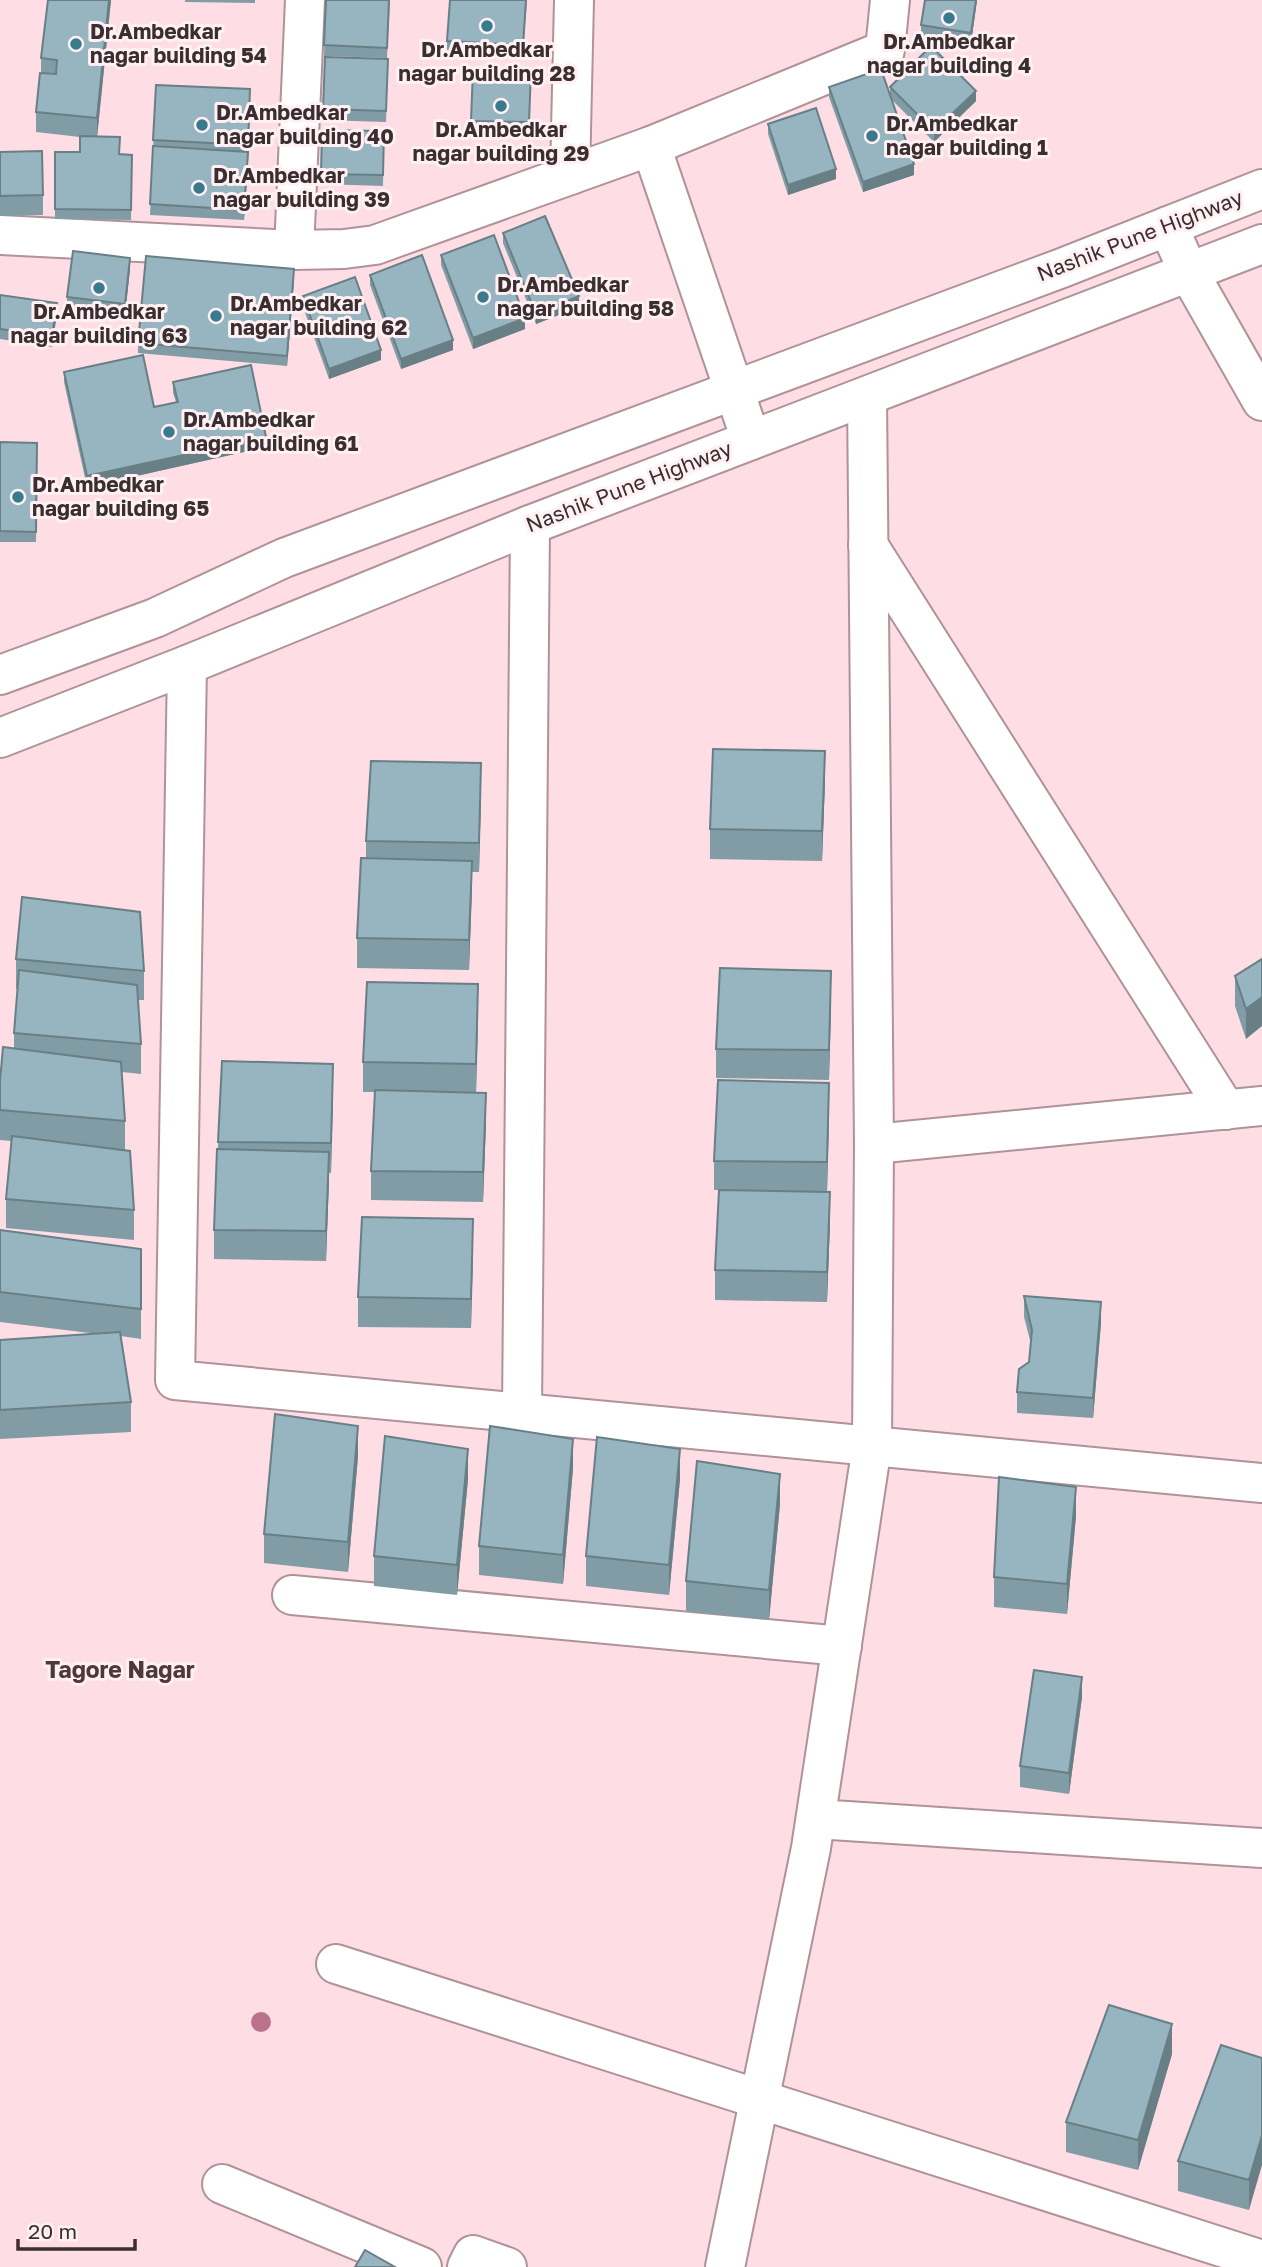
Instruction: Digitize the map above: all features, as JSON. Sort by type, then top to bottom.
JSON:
[{"type":"main road","points":[[294,250],[304,0]]},
{"type":"main road","points":[[570,175],[574,0]]},
{"type":"main road","points":[[0,236],[294,250],[375,245],[651,146],[885,50],[890,0]]},
{"type":"main road","points":[[651,146],[751,440]]},
{"type":"main road","name":"Nashik Pune Highway","points":[[0,676],[155,618],[284,558],[1262,189]]},
{"type":"main road","points":[[1168,226],[1189,273],[1262,401]]},
{"type":"main road","name":"Nashik Pune Highway","points":[[0,738],[530,525],[1262,244]]},
{"type":"main road","points":[[726,2267],[816,1819],[872,1446],[874,1143],[867,396]]},
{"type":"main road","points":[[522,1412],[530,525]]},
{"type":"main road","points":[[868,545],[1244,1108],[874,1143]]},
{"type":"main road","points":[[187,665],[175,1380],[1262,1483]]},
{"type":"main road","points":[[292,1595],[842,1646]]},
{"type":"main road","points":[[816,1819],[1262,1848]]},
{"type":"main road","points":[[336,1964],[1262,2260]]},
{"type":"main road","points":[[222,2183],[422,2267]]},
{"type":"main road","points":[[467,2267],[472,2255],[507,2267]]},
{"type":"building","name":"Dr.Ambedkar nagar building 54","points":[[48,0],[109,0],[97,118],[36,112],[40,73],[56,74],[57,60],[41,58]]},
{"type":"building","points":[[326,0],[389,0],[387,48],[324,45]]},
{"type":"building","name":"Dr.Ambedkar nagar building 28","points":[[450,0],[526,0],[523,45],[447,41]]},
{"type":"building","name":"Dr.Ambedkar nagar building 4","points":[[925,0],[976,0],[971,33],[921,25]]},
{"type":"building","points":[[931,46],[976,91],[934,131],[890,87]]},
{"type":"building","points":[[325,57],[388,59],[386,111],[323,109]]},
{"type":"building","name":"Dr.Ambedkar nagar building 29","points":[[473,69],[531,70],[529,122],[471,121]]},
{"type":"building","name":"Dr.Ambedkar nagar building 1","points":[[881,69],[914,164],[863,182],[829,87]]},
{"type":"building","name":"Dr.Ambedkar nagar building 40","points":[[156,85],[250,89],[248,145],[153,140]]},
{"type":"building","name":"Dr.Ambedkar nagar building 1","points":[[816,108],[836,169],[788,185],[768,124]]},
{"type":"building","points":[[322,130],[384,131],[383,175],[321,174]]},
{"type":"building","points":[[80,136],[120,137],[119,154],[132,155],[131,210],[55,209],[55,152],[80,152]]},
{"type":"building","name":"Dr.Ambedkar nagar building 39","points":[[153,146],[248,152],[244,210],[150,204]]},
{"type":"building","points":[[42,151],[43,195],[0,196],[0,152]]},
{"type":"building","points":[[545,216],[579,296],[536,314],[503,233]]},
{"type":"building","name":"Dr.Ambedkar nagar building 58","points":[[494,235],[525,318],[473,338],[441,255]]},
{"type":"building","name":"Dr.Ambedkar nagar building 63","points":[[73,251],[130,258],[125,304],[67,297]]},
{"type":"building","points":[[422,255],[453,340],[401,359],[370,275]]},
{"type":"building","name":"Dr.Ambedkar nagar building 62","points":[[146,256],[294,269],[287,356],[138,343]]},
{"type":"building","points":[[355,277],[381,350],[329,369],[303,296]]},
{"type":"building","points":[[0,295],[57,303],[52,336],[0,329]]},
{"type":"building","name":"Dr.Ambedkar nagar building 61","points":[[143,355],[154,407],[178,402],[173,382],[251,365],[266,437],[87,476],[64,372]]},
{"type":"building","name":"Dr.Ambedkar nagar building 65","points":[[0,442],[37,443],[36,532],[0,531]]},
{"type":"building","points":[[713,749],[825,751],[822,831],[710,829]]},
{"type":"building","points":[[371,761],[481,763],[479,843],[366,841]]},
{"type":"building","points":[[361,858],[472,861],[469,940],[357,938]]},
{"type":"building","points":[[22,897],[140,912],[144,971],[16,959]]},
{"type":"building","points":[[1262,959],[1262,997],[1246,1009],[1235,976]]},
{"type":"building","points":[[720,968],[831,971],[829,1050],[716,1049]]},
{"type":"building","points":[[19,970],[137,985],[141,1044],[14,1033]]},
{"type":"building","points":[[367,982],[478,984],[476,1064],[363,1062]]},
{"type":"building","points":[[3,1047],[121,1062],[125,1121],[0,1110]]},
{"type":"building","points":[[222,1061],[333,1064],[331,1143],[218,1142]]},
{"type":"building","points":[[718,1080],[829,1083],[827,1162],[714,1161]]},
{"type":"building","points":[[375,1090],[486,1093],[483,1172],[371,1171]]},
{"type":"building","points":[[12,1136],[130,1151],[134,1210],[6,1199]]},
{"type":"building","points":[[217,1149],[329,1152],[326,1231],[214,1230]]},
{"type":"building","points":[[719,1190],[830,1192],[827,1272],[715,1270]]},
{"type":"building","points":[[362,1217],[473,1219],[471,1299],[358,1297]]},
{"type":"building","points":[[0,1230],[141,1249],[141,1309],[0,1292]]},
{"type":"building","points":[[1024,1296],[1101,1302],[1093,1398],[1017,1392],[1019,1369],[1029,1362],[1032,1330]]},
{"type":"building","points":[[120,1332],[131,1402],[0,1410],[0,1340]]},
{"type":"building","points":[[275,1414],[358,1426],[348,1542],[264,1534]]},
{"type":"building","points":[[490,1426],[573,1439],[563,1555],[479,1546]]},
{"type":"building","points":[[385,1436],[468,1449],[457,1565],[374,1556]]},
{"type":"building","points":[[597,1437],[680,1449],[669,1565],[586,1556]]},
{"type":"building","points":[[697,1461],[780,1474],[769,1590],[686,1581]]},
{"type":"building","points":[[999,1477],[1076,1487],[1067,1584],[994,1577]]},
{"type":"building","points":[[1034,1670],[1082,1677],[1069,1773],[1020,1766]]},
{"type":"building","points":[[1109,2005],[1172,2024],[1138,2140],[1066,2122]]},
{"type":"building","points":[[1221,2045],[1262,2058],[1262,2135],[1249,2180],[1178,2161]]},
{"type":"building","points":[[365,2250],[395,2267],[355,2267]]},
{"type":"place","name":"Dr.Ambedkar nagar building 4","points":[[949,18]]},
{"type":"place","name":"Dr.Ambedkar nagar building 28","points":[[487,26]]},
{"type":"place","name":"Dr.Ambedkar nagar building 54","points":[[76,44]]},
{"type":"place","name":"Dr.Ambedkar nagar building 29","points":[[501,106]]},
{"type":"place","name":"Dr.Ambedkar nagar building 40","points":[[202,125]]},
{"type":"place","name":"Dr.Ambedkar nagar building 1","points":[[872,136]]},
{"type":"place","name":"Dr.Ambedkar nagar building 39","points":[[199,188]]},
{"type":"place","name":"Dr.Ambedkar nagar building 63","points":[[99,288]]},
{"type":"place","name":"Dr.Ambedkar nagar building 58","points":[[483,297]]},
{"type":"place","name":"Dr.Ambedkar nagar building 62","points":[[216,316]]},
{"type":"place","name":"Dr.Ambedkar nagar building 61","points":[[169,432]]},
{"type":"place","name":"Dr.Ambedkar nagar building 65","points":[[18,497]]},
{"type":"district","name":"Tagore Nagar","points":[[120,1670]]}]
